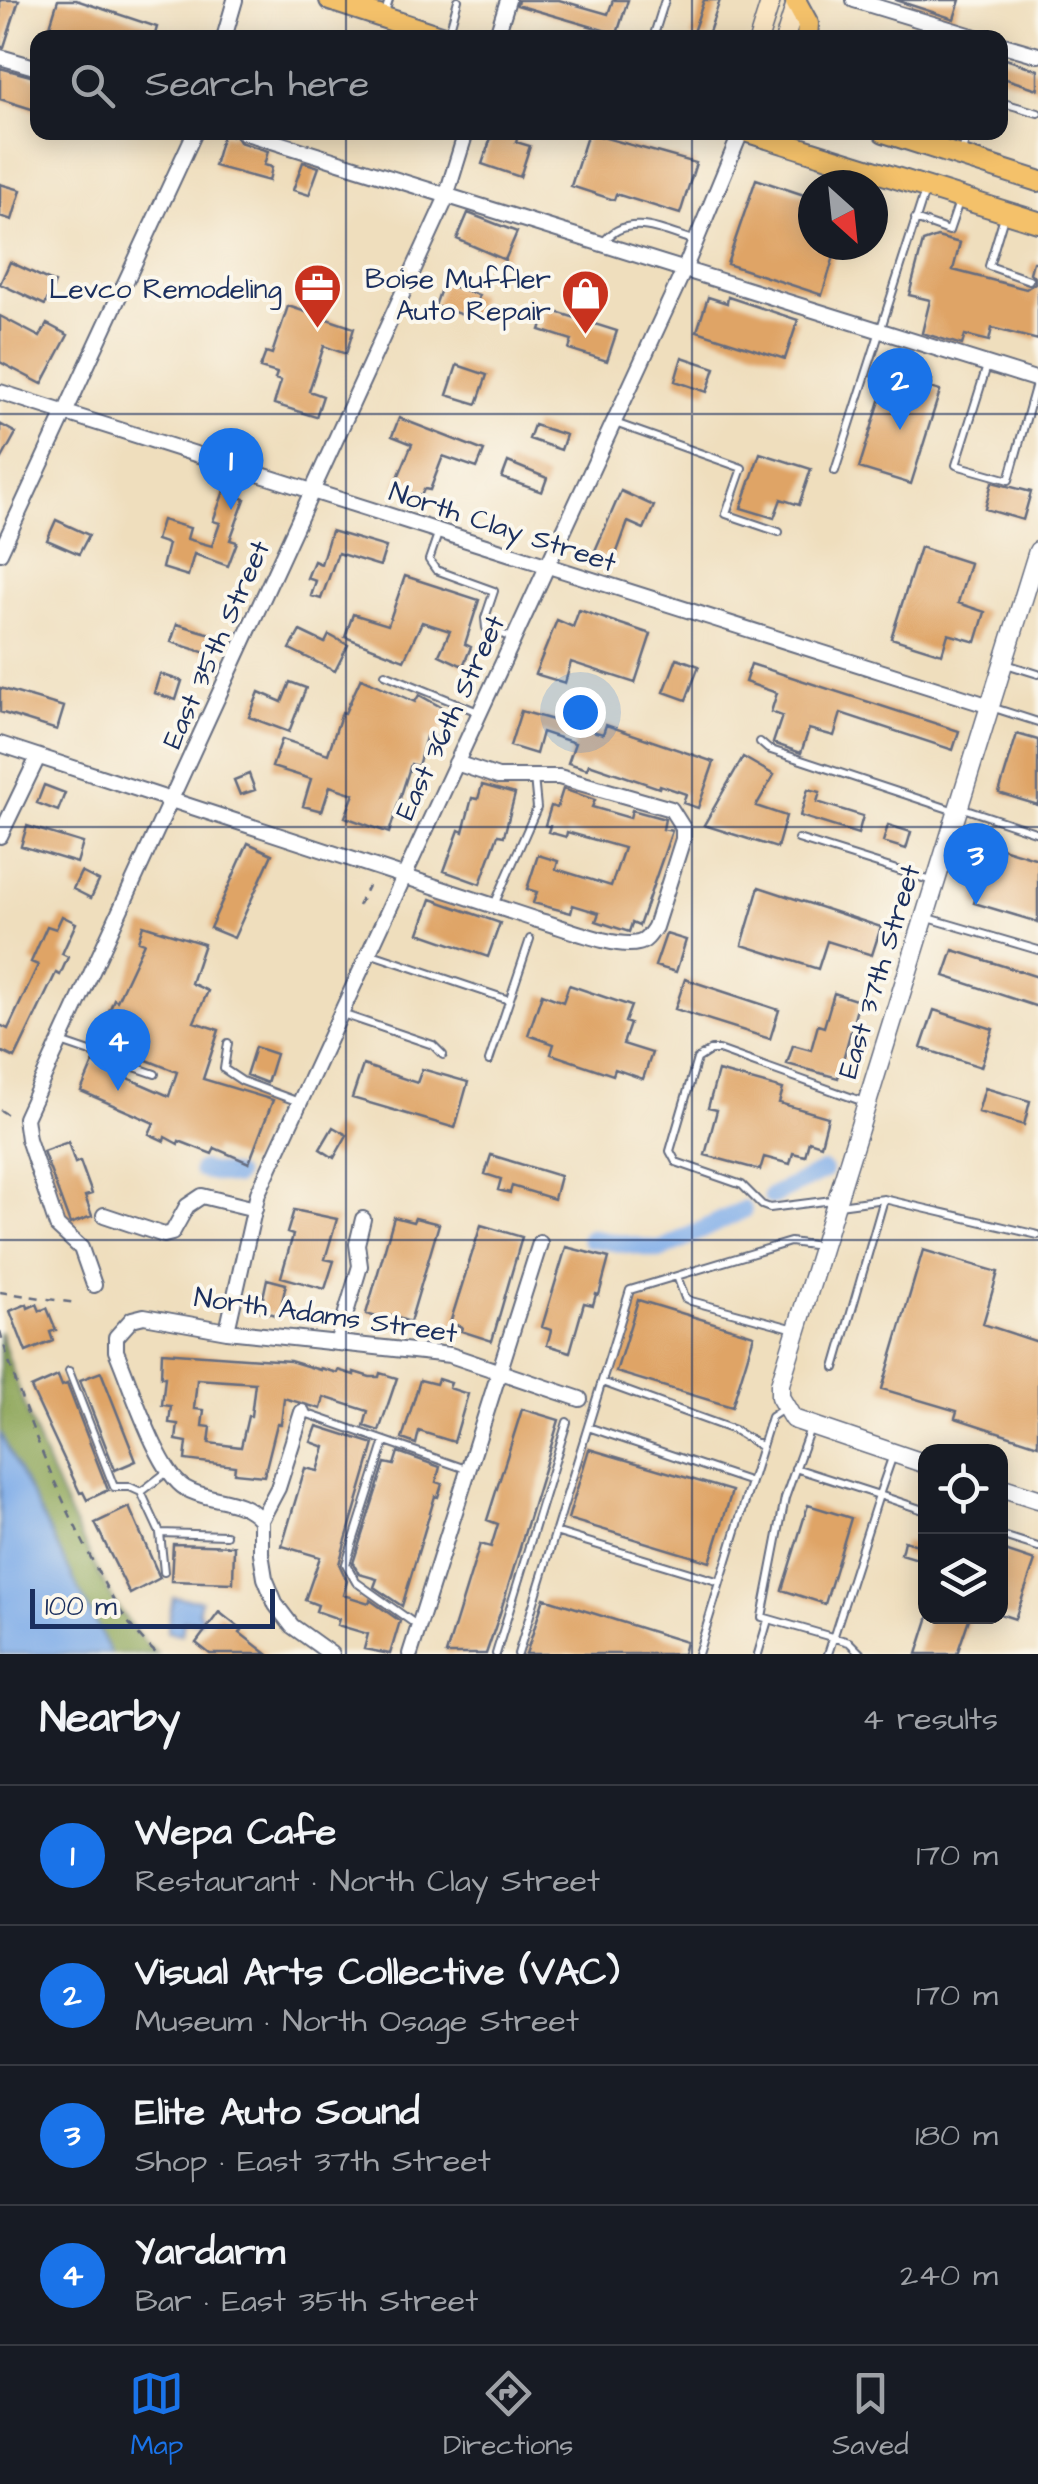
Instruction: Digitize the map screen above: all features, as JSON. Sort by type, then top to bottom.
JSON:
[{"type":"main road","points":[[332,0],[386,8],[431,30]]},
{"type":"main road","points":[[761,30],[770,0]]},
{"type":"main road","points":[[788,30],[797,1]]},
{"type":"main road","points":[[797,1],[807,30]]},
{"type":"main road","points":[[770,140],[1038,222]]},
{"type":"main road","points":[[909,140],[1038,181]]},
{"type":"street","points":[[226,30],[235,0]]},
{"type":"street","points":[[499,30],[508,0]]},
{"type":"street","points":[[854,0],[953,30]]},
{"type":"street","points":[[1008,46],[1038,55]]},
{"type":"street","points":[[0,57],[30,66]]},
{"type":"street","points":[[0,552],[191,140]]},
{"type":"street","points":[[268,140],[1038,380]]},
{"type":"street","name":"East 35th Street","points":[[94,1286],[80,1248],[57,1226],[28,1139],[25,1118],[447,196],[464,140]]},
{"type":"street","name":"East 36th Street","points":[[227,1330],[258,1194],[740,140]]},
{"type":"street","name":"North Clay Street","points":[[0,392],[990,706]]},
{"type":"street","name":"East 37th Street","points":[[784,1408],[780,1384],[820,1246],[1038,552]]},
{"type":"street","points":[[0,744],[493,906],[619,942],[639,944],[655,927],[683,839],[678,818],[664,806],[558,776],[498,777],[456,762]]},
{"type":"street","points":[[0,836],[38,757]]},
{"type":"street","points":[[104,1214],[164,1235],[179,1226],[187,1206],[202,1196],[255,1208]]},
{"type":"street","points":[[337,1342],[360,1266],[357,1244],[363,1218]]},
{"type":"street","points":[[410,1654],[540,1243]]},
{"type":"street","name":"North Adams Street","points":[[168,1471],[116,1351],[116,1337],[122,1326],[144,1316],[227,1330],[450,1355],[580,1399]]},
{"type":"street","points":[[784,1408],[810,1427],[918,1462]]},
{"type":"street","points":[[302,1412],[278,1488],[261,1520],[260,1553],[276,1605],[292,1626],[331,1654]]},
{"type":"street","points":[[168,1471],[180,1486],[205,1498],[240,1504],[261,1520]]},
{"type":"street","points":[[1008,1490],[1038,1499]]},
{"type":"lane","points":[[449,30],[458,0]]},
{"type":"lane","points":[[656,30],[665,0]]},
{"type":"lane","points":[[1008,104],[1038,113]]},
{"type":"lane","points":[[960,156],[965,140]]},
{"type":"lane","points":[[835,471],[926,187]]},
{"type":"lane","points":[[914,220],[948,232],[960,198]]},
{"type":"lane","points":[[1006,212],[989,266],[1029,280]]},
{"type":"lane","points":[[602,244],[611,234],[638,224],[696,241]]},
{"type":"lane","points":[[987,364],[956,464],[1009,480],[1038,380]]},
{"type":"lane","points":[[614,423],[742,468],[726,514],[779,532]]},
{"type":"lane","points":[[438,532],[429,560],[436,570],[494,591],[484,618],[486,628],[513,639]]},
{"type":"lane","points":[[1003,663],[1038,674]]},
{"type":"lane","points":[[385,674],[479,713]]},
{"type":"lane","points":[[990,706],[1038,722]]},
{"type":"lane","points":[[760,742],[768,748],[1038,833]]},
{"type":"lane","points":[[493,906],[537,808],[534,776]]},
{"type":"lane","points":[[798,838],[934,882]]},
{"type":"lane","points":[[924,916],[1038,950]]},
{"type":"lane","points":[[489,1061],[530,940]]},
{"type":"lane","points":[[369,953],[509,1000]]},
{"type":"lane","points":[[341,1014],[433,1045],[443,1055]]},
{"type":"lane","points":[[61,1042],[154,1074]]},
{"type":"lane","points":[[228,1043],[224,1069],[242,1081],[300,1102]]},
{"type":"lane","points":[[865,1103],[711,1050],[696,1059],[670,1152],[676,1162],[742,1185],[770,1208],[884,1199],[1038,1235]]},
{"type":"lane","points":[[835,1368],[884,1199]]},
{"type":"lane","points":[[518,1654],[630,1290],[790,1242],[820,1246]]},
{"type":"lane","points":[[678,1276],[685,1298],[691,1301],[796,1329]]},
{"type":"lane","points":[[69,1372],[114,1487],[130,1486],[140,1492],[160,1533],[164,1572]]},
{"type":"lane","points":[[602,1382],[734,1430],[762,1447]]},
{"type":"lane","points":[[698,1654],[772,1417],[784,1408]]},
{"type":"lane","points":[[302,1412],[466,1469]]},
{"type":"lane","points":[[496,1654],[567,1422]]},
{"type":"lane","points":[[810,1427],[785,1498],[762,1616],[849,1642],[861,1654]]},
{"type":"lane","points":[[588,1428],[751,1482]]},
{"type":"lane","points":[[385,1440],[346,1564],[356,1582],[420,1626]]},
{"type":"lane","points":[[828,1654],[894,1454]]},
{"type":"lane","points":[[795,1468],[918,1507]]},
{"type":"lane","points":[[140,1492],[168,1471]]},
{"type":"lane","points":[[555,1532],[720,1582]]},
{"type":"lane","points":[[160,1533],[226,1536]]},
{"type":"lane","points":[[1008,1538],[1038,1547]]},
{"type":"lane","points":[[758,1654],[768,1620]]},
{"type":"path","points":[[358,906],[368,886]]},
{"type":"path","points":[[0,1292],[76,1303]]},
{"type":"path","points":[[0,1330],[30,1425],[81,1537],[117,1608],[158,1654]]},
{"type":"green space","points":[[0,1331],[38,1440],[72,1520],[116,1604],[157,1654],[111,1654],[0,1433]]},
{"type":"water","points":[[0,1433],[111,1654],[0,1654]]},
{"type":"water","points":[[173,1597],[201,1600],[200,1622],[184,1620],[182,1634],[167,1632]]},
{"type":"building","points":[[0,0],[19,0],[4,47],[0,47]]},
{"type":"building","points":[[58,0],[76,0],[157,27],[62,30],[50,26]]},
{"type":"building","points":[[518,0],[559,0],[608,14],[613,0],[628,0],[618,30],[603,30],[517,5]]},
{"type":"building","points":[[704,0],[720,0],[710,30],[694,30]]},
{"type":"building","points":[[895,0],[960,0],[954,19]]},
{"type":"building","points":[[1008,60],[1038,70],[1038,89],[1008,80]]},
{"type":"building","points":[[0,68],[30,76],[30,108],[0,99]]},
{"type":"building","points":[[221,140],[238,140],[268,151],[264,165],[272,167],[269,181],[214,166]]},
{"type":"building","points":[[490,140],[517,140],[530,146],[520,177],[482,164]]},
{"type":"building","points":[[586,140],[613,140],[696,163],[680,214],[616,194],[614,200],[571,186]]},
{"type":"building","points":[[303,162],[319,167],[309,195],[293,190]]},
{"type":"building","points":[[756,179],[798,193],[798,260],[833,260],[822,295],[727,264]]},
{"type":"building","points":[[0,184],[21,190],[12,220],[0,216]]},
{"type":"building","points":[[468,213],[517,232],[505,260],[457,239]]},
{"type":"building","points":[[937,237],[960,243],[953,270],[1026,289],[1035,283],[1030,273],[1033,262],[1038,262],[1038,340],[992,328],[989,341],[965,335],[962,345],[922,333],[930,300],[909,295],[923,242]]},
{"type":"building","points":[[10,262],[55,283],[45,305],[0,284]]},
{"type":"building","points":[[443,283],[479,295],[472,318],[435,306]]},
{"type":"building","points":[[708,297],[727,303],[728,297],[798,320],[785,359],[697,331]]},
{"type":"building","points":[[288,306],[354,328],[346,354],[324,346],[309,391],[323,396],[316,417],[274,404],[281,381],[275,379],[277,373],[260,368],[266,352],[272,354]]},
{"type":"building","name":"Boise Muffler Auto Repair","points":[[547,309],[617,331],[607,361],[569,349],[572,340],[540,330]]},
{"type":"building","points":[[0,316],[40,337],[47,324],[68,335],[42,384],[0,362]]},
{"type":"building","points":[[682,357],[715,368],[707,392],[675,381]]},
{"type":"building","points":[[457,365],[487,375],[477,404],[447,395]]},
{"type":"building","points":[[908,372],[932,380],[930,388],[940,391],[911,484],[859,468],[888,375],[905,380]]},
{"type":"building","points":[[399,418],[484,451],[477,468],[443,456],[430,490],[424,489],[421,496],[394,487],[412,444],[392,436]]},
{"type":"building","points":[[0,424],[16,433],[0,462]]},
{"type":"building","points":[[534,425],[566,435],[561,450],[529,439]]},
{"type":"building","points":[[760,453],[811,469],[799,505],[781,499],[774,518],[741,508]]},
{"type":"building","points":[[508,462],[547,478],[542,492],[502,478]]},
{"type":"building","points":[[992,482],[1031,492],[1023,520],[985,509]]},
{"type":"building","points":[[224,491],[245,499],[230,540],[237,542],[228,566],[194,554],[188,576],[162,568],[168,544],[156,540],[162,520],[190,528],[187,539],[212,546],[220,523],[213,521]]},
{"type":"building","points":[[621,491],[654,506],[644,529],[628,522],[614,560],[594,553]]},
{"type":"building","points":[[56,520],[89,535],[79,554],[47,540]]},
{"type":"building","points":[[331,531],[386,547],[380,566],[338,553],[321,599],[311,596],[316,581],[307,578],[314,561],[321,564]]},
{"type":"building","points":[[920,547],[970,563],[958,603],[985,612],[976,642],[948,634],[942,654],[891,638]]},
{"type":"building","points":[[405,576],[479,600],[465,644],[471,647],[463,666],[439,655],[450,631],[422,622],[404,660],[345,637],[353,614],[388,625]]},
{"type":"building","points":[[579,610],[651,634],[635,683],[571,662],[565,683],[535,674],[557,620],[573,627]]},
{"type":"building","points":[[177,624],[218,636],[212,655],[171,642]]},
{"type":"building","points":[[300,631],[325,643],[329,635],[348,645],[335,671],[290,649]]},
{"type":"building","points":[[677,658],[699,666],[686,700],[664,692]]},
{"type":"building","points":[[751,664],[959,731],[953,750],[841,713],[834,736],[809,729],[801,753],[773,743],[782,716],[771,712],[777,693],[745,682]]},
{"type":"building","points":[[160,674],[182,681],[176,700],[154,693]]},
{"type":"building","points":[[361,678],[415,702],[419,695],[450,712],[434,741],[426,737],[418,766],[411,764],[389,833],[345,817],[354,794],[330,786],[322,811],[303,806],[311,779],[272,767],[282,739],[328,754],[342,712],[345,713]]},
{"type":"building","points":[[290,682],[306,688],[289,732],[249,717],[259,692],[282,702]]},
{"type":"building","points":[[0,688],[64,707],[57,730],[0,712]]},
{"type":"building","points":[[521,711],[603,734],[606,725],[714,762],[698,808],[683,803],[686,794],[660,785],[659,788],[589,764],[587,769],[568,763],[575,743],[542,732],[536,754],[510,746]]},
{"type":"building","points":[[1017,734],[1038,740],[1038,805],[999,793]]},
{"type":"building","points":[[743,757],[774,775],[756,806],[786,816],[777,848],[704,825]]},
{"type":"building","points":[[249,774],[255,790],[240,795],[234,780]]},
{"type":"building","points":[[44,785],[65,793],[58,811],[37,803]]},
{"type":"building","points":[[482,785],[515,794],[504,836],[498,835],[480,884],[444,871],[459,830],[463,832],[472,798],[478,799]]},
{"type":"building","points":[[563,789],[595,800],[592,807],[630,818],[632,810],[665,819],[663,829],[672,831],[639,926],[632,923],[629,932],[596,921],[599,913],[573,905],[571,913],[533,903],[537,892],[527,889],[538,855],[558,861],[556,869],[611,886],[624,848],[567,832],[566,837],[548,832],[550,826],[545,825],[551,806],[557,808]]},
{"type":"building","points":[[808,789],[820,792],[817,802],[863,816],[858,834],[800,816]]},
{"type":"building","points":[[888,825],[911,832],[906,849],[883,842]]},
{"type":"building","points":[[27,826],[83,843],[77,863],[21,846]]},
{"type":"building","points":[[248,843],[272,854],[234,938],[210,928]]},
{"type":"building","points":[[992,845],[1038,859],[1038,922],[974,903]]},
{"type":"building","points":[[81,872],[99,881],[91,898],[73,889]]},
{"type":"building","points":[[759,887],[881,927],[872,955],[827,941],[818,969],[742,945]]},
{"type":"building","points":[[431,899],[500,923],[488,957],[419,933]]},
{"type":"building","points":[[62,916],[76,923],[62,954],[68,957],[60,975],[56,973],[15,1058],[0,1051],[0,1025],[8,1029],[38,965],[31,962],[47,926],[56,929]]},
{"type":"building","points":[[143,925],[204,944],[191,983],[208,991],[194,1022],[219,1030],[203,1079],[273,1100],[249,1163],[215,1148],[212,1154],[165,1137],[164,1141],[149,1134],[154,1123],[81,1091],[93,1063],[169,1096],[177,1072],[97,1040],[144,943],[138,941]]},
{"type":"building","points":[[666,934],[686,940],[676,972],[655,966]]},
{"type":"building","points":[[953,950],[1038,977],[1038,1007],[944,976]]},
{"type":"building","points":[[685,979],[779,1010],[770,1039],[675,1009]]},
{"type":"building","points":[[569,985],[631,1006],[623,1044],[652,1053],[643,1079],[615,1069],[613,1075],[551,1054],[554,1044],[528,1035],[542,994],[563,1002]]},
{"type":"building","points":[[834,993],[859,1001],[838,1078],[787,1064],[793,1045],[811,1050],[818,1025],[824,1027]]},
{"type":"building","points":[[934,1010],[993,1029],[981,1067],[921,1048]]},
{"type":"building","points":[[255,1047],[276,1054],[267,1083],[246,1075]]},
{"type":"building","points":[[363,1065],[417,1083],[422,1069],[468,1082],[455,1128],[352,1098]]},
{"type":"building","points":[[718,1071],[783,1089],[779,1103],[828,1117],[821,1145],[809,1141],[805,1156],[793,1153],[790,1164],[764,1157],[760,1170],[705,1155],[717,1110],[708,1108]]},
{"type":"building","points":[[985,1088],[1030,1101],[1024,1125],[978,1112]]},
{"type":"building","points":[[333,1127],[347,1135],[334,1158],[320,1149]]},
{"type":"building","points":[[68,1142],[92,1194],[85,1196],[92,1216],[70,1224],[43,1151]]},
{"type":"building","points":[[491,1155],[560,1176],[554,1199],[512,1186],[510,1193],[498,1190],[501,1179],[485,1174]]},
{"type":"building","points":[[294,1210],[337,1219],[325,1259],[334,1261],[325,1289],[281,1277],[293,1235],[287,1233]]},
{"type":"building","points":[[394,1217],[439,1224],[410,1322],[366,1314]]},
{"type":"building","points":[[481,1225],[522,1237],[492,1341],[461,1331],[462,1327],[450,1323]]},
{"type":"building","points":[[566,1247],[609,1258],[599,1295],[596,1294],[593,1305],[584,1303],[570,1352],[547,1345],[551,1330],[542,1327]]},
{"type":"building","points":[[923,1250],[998,1272],[983,1324],[1038,1342],[1038,1445],[955,1418],[957,1411],[882,1389]]},
{"type":"building","points":[[267,1279],[286,1284],[279,1316],[260,1311]]},
{"type":"building","points":[[638,1300],[754,1335],[732,1407],[616,1372]]},
{"type":"building","points":[[27,1304],[28,1308],[37,1304],[40,1311],[47,1308],[56,1330],[50,1332],[53,1341],[26,1352],[10,1311]]},
{"type":"building","points":[[162,1352],[290,1361],[337,1373],[338,1370],[379,1377],[380,1373],[397,1378],[379,1431],[364,1426],[368,1411],[324,1397],[321,1409],[284,1398],[281,1424],[277,1424],[264,1476],[234,1473],[235,1466],[185,1460],[187,1442],[176,1440],[178,1424],[169,1423],[171,1406],[162,1405],[165,1377],[161,1377]],"holes":[[[197,1379],[255,1383],[251,1416],[241,1447],[209,1443],[211,1427],[202,1426],[204,1410],[194,1409]]]},
{"type":"building","points":[[101,1372],[136,1461],[115,1470],[80,1380]]},
{"type":"building","points":[[58,1376],[62,1386],[67,1384],[108,1490],[87,1500],[80,1493],[31,1388]]},
{"type":"building","points":[[438,1379],[451,1383],[449,1388],[468,1394],[454,1442],[419,1431],[416,1444],[402,1439],[420,1380],[436,1384]]},
{"type":"building","points":[[522,1409],[559,1420],[500,1613],[486,1654],[446,1654],[480,1544],[491,1547],[498,1524],[487,1520]]},
{"type":"building","points":[[317,1426],[374,1444],[339,1564],[347,1581],[343,1595],[369,1603],[370,1600],[400,1621],[390,1654],[364,1649],[368,1634],[337,1625],[339,1619],[316,1611],[318,1605],[305,1600],[320,1557],[282,1546],[305,1468],[318,1471],[325,1447],[311,1442]]},
{"type":"building","points":[[589,1449],[732,1491],[710,1562],[568,1519]]},
{"type":"building","points":[[398,1452],[440,1467],[436,1482],[442,1484],[402,1606],[374,1587],[377,1579],[359,1574],[353,1563],[385,1463],[394,1465]]},
{"type":"building","points":[[808,1505],[851,1518],[825,1604],[782,1590]]},
{"type":"building","points":[[129,1507],[160,1578],[130,1594],[95,1523]]},
{"type":"building","points":[[904,1541],[918,1545],[918,1559],[901,1554]]},
{"type":"building","points":[[173,1544],[234,1546],[233,1583],[171,1581]]},
{"type":"building","points":[[1008,1552],[1035,1561],[1015,1619],[1008,1617]]},
{"type":"building","points":[[544,1598],[686,1642],[683,1654],[526,1654]]},
{"type":"building","points":[[219,1612],[267,1654],[210,1654],[196,1643]]},
{"type":"building","points":[[926,1624],[967,1624],[957,1654],[917,1654]]},
{"type":"waterway","points":[[202,1170],[235,1176]]},
{"type":"waterway","points":[[772,1196],[823,1171]]},
{"type":"waterway","points":[[590,1238],[660,1250],[743,1210]]},
{"type":"place","name":"Levco Remodeling","points":[[317,330]]},
{"type":"place","name":"Boise Muffler Auto Repair","points":[[586,336]]},
{"type":"place","name":"Visual Arts Collective (VAC)","points":[[900,430]]},
{"type":"place","name":"Wepa Cafe","points":[[231,510]]},
{"type":"place","name":"Elite Auto Sound","points":[[976,905]]},
{"type":"place","name":"Yardarm","points":[[118,1091]]}]
